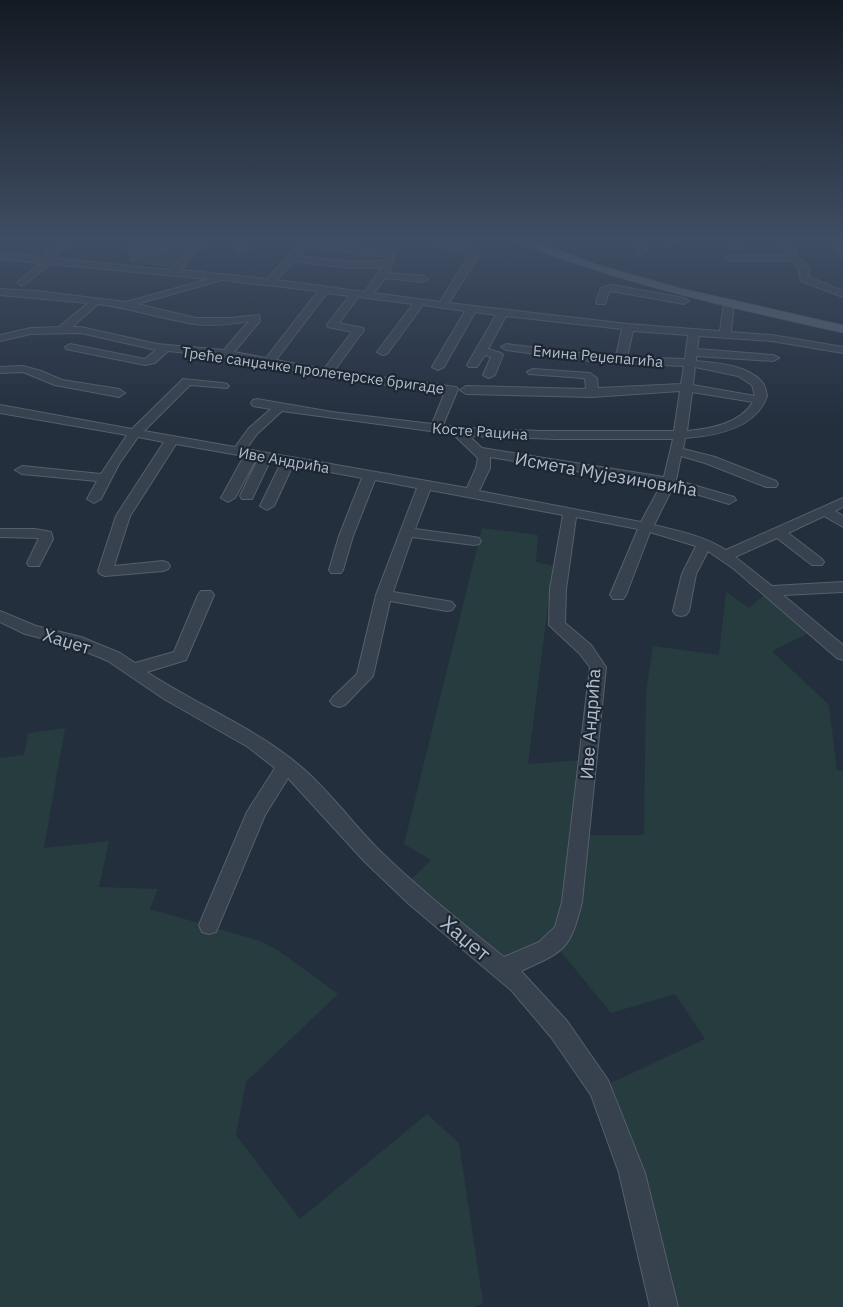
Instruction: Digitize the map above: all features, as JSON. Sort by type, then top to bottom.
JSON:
[{"type":"main road","points":[[706,299],[843,329]]},
{"type":"street","points":[[79,299],[123,304],[196,321],[224,321],[255,317],[255,321],[227,354]]},
{"type":"street","points":[[123,304],[144,299]]},
{"type":"street","points":[[268,362],[317,299]]},
{"type":"street","points":[[327,373],[359,330],[332,325],[352,299]]},
{"type":"street","points":[[393,299],[628,327],[778,339],[840,350],[843,362]]},
{"type":"street","points":[[443,305],[447,299]]},
{"type":"street","points":[[678,299],[684,301]]},
{"type":"street","points":[[62,330],[96,301]]},
{"type":"street","points":[[384,352],[420,302]]},
{"type":"street","points":[[725,335],[728,303]]},
{"type":"street","points":[[438,367],[472,309]]},
{"type":"street","points":[[473,366],[502,313]]},
{"type":"street","points":[[622,360],[628,327]]},
{"type":"street","name":"Треће санџачке пролетерске бригаде","points":[[0,338],[31,331],[62,330],[91,332],[165,348],[227,354],[327,373],[452,390],[436,428]]},
{"type":"street","points":[[618,595],[628,565],[669,482],[683,418],[694,345],[694,333]]},
{"type":"street","name":"Треће санџачке пролетерске бригаде","points":[[70,347],[145,362],[151,361],[165,348]]},
{"type":"street","name":"Емина Реџепагића","points":[[506,347],[622,360],[689,370],[735,370],[756,381]]},
{"type":"street","points":[[482,351],[497,356],[489,375]]},
{"type":"street","points":[[689,370],[773,358]]},
{"type":"street","points":[[0,370],[23,369],[59,383],[119,393]]},
{"type":"street","name":"Треће санџачке пролетерске бригаде","points":[[466,390],[592,393],[689,370],[759,400]]},
{"type":"street","points":[[533,372],[586,375],[591,378],[592,393]]},
{"type":"street","points":[[94,499],[105,478],[135,433],[187,381],[223,386]]},
{"type":"street","points":[[756,381],[761,394],[759,400]]},
{"type":"street","name":"Косте Рацина","points":[[257,403],[458,432],[566,435],[680,434],[712,431],[736,422],[751,413],[759,400]]},
{"type":"street","points":[[238,452],[253,431],[280,407]]},
{"type":"street","name":"Иве Андрића","points":[[2,413],[135,433],[471,493],[646,527],[686,537],[704,544],[725,556],[770,591],[843,654]]},
{"type":"street","points":[[458,432],[481,452],[484,457],[484,464],[471,493]]},
{"type":"street","points":[[163,566],[105,571],[124,516],[172,440]]},
{"type":"street","name":"Исмета Мујезиновића","points":[[481,452],[669,482],[729,500]]},
{"type":"street","points":[[676,452],[710,460],[771,484]]},
{"type":"street","points":[[248,496],[259,456]]},
{"type":"street","points":[[228,498],[259,456]]},
{"type":"street","points":[[267,506],[288,461]]},
{"type":"street","points":[[22,470],[105,478]]},
{"type":"street","points":[[336,570],[346,536],[370,475]]},
{"type":"street","points":[[339,700],[366,676],[368,652],[384,595],[425,485]]},
{"type":"street","points":[[725,556],[760,538],[778,532],[843,502]]},
{"type":"street","points":[[825,510],[843,523]]},
{"type":"street","name":"Иве Андрића","points":[[502,969],[547,949],[564,932],[572,902],[598,667],[593,657],[557,625],[558,589],[570,513]]},
{"type":"street","points":[[408,532],[474,541]]},
{"type":"street","points":[[778,532],[817,562]]},
{"type":"street","points":[[0,533],[35,533],[46,535],[34,563]]},
{"type":"street","points":[[681,612],[689,574],[704,544]]},
{"type":"street","points":[[770,591],[843,587]]},
{"type":"street","points":[[133,670],[180,656],[206,594]]},
{"type":"street","points":[[384,595],[447,606]]},
{"type":"street","name":"Хаџет","points":[[0,616],[31,630],[75,641],[114,657],[170,696],[254,742],[301,778],[372,856],[416,898],[519,982],[559,1029],[600,1088],[632,1173],[664,1307]]},
{"type":"street","points":[[209,925],[257,812],[286,766]]},
{"type":"green space","points":[[482,528],[538,535],[536,562],[553,566],[528,764],[582,760],[571,835],[644,835],[646,692],[653,646],[719,655],[726,592],[749,608],[769,591],[815,630],[772,651],[829,705],[837,770],[843,771],[843,1307],[664,1307],[600,1088],[705,1039],[675,994],[611,1013],[549,937],[505,956],[410,881],[431,860],[404,844]]},
{"type":"green space","points":[[65,728],[44,848],[109,841],[99,887],[158,889],[150,909],[260,941],[279,951],[338,994],[246,1082],[236,1135],[300,1219],[427,1114],[459,1143],[483,1303],[475,1307],[0,1307],[0,758],[24,755],[28,733]]}]
